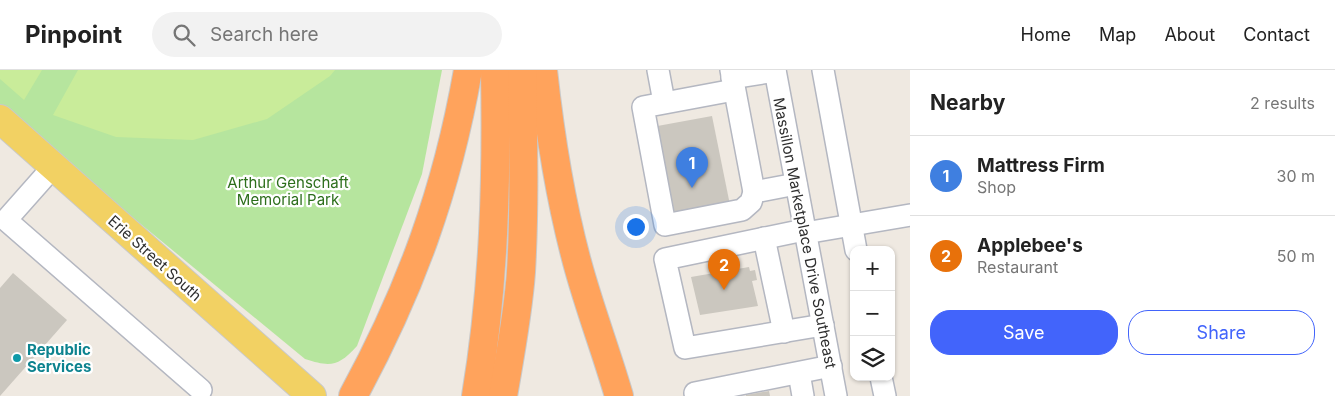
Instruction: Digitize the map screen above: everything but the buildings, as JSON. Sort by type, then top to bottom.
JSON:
[{"type":"highway","points":[[353,396],[389,327],[423,244],[442,185],[468,70]]},
{"type":"highway","points":[[476,396],[484,348],[493,257],[496,155],[495,70]]},
{"type":"highway","points":[[503,396],[514,332],[520,273],[524,149],[522,70]]},
{"type":"highway","points":[[543,70],[555,163],[566,218],[589,306],[619,396]]},
{"type":"main road","name":"Erie Street South","points":[[0,119],[312,396]]},
{"type":"street","points":[[658,70],[664,102]]},
{"type":"street","points":[[732,79],[754,192],[751,202],[742,210],[664,225],[643,107],[664,102],[732,79],[775,70]]},
{"type":"street","name":"Massillon Marketplace Drive Southeast","points":[[775,70],[836,396]]},
{"type":"street","points":[[823,70],[855,246]]},
{"type":"street","points":[[53,167],[3,223],[201,390]]},
{"type":"street","points":[[754,192],[796,184]]},
{"type":"street","points":[[823,325],[685,348],[665,259],[764,238],[910,215]]},
{"type":"street","points":[[764,238],[784,332]]},
{"type":"street","points":[[696,396],[695,393],[831,366]]},
{"type":"street","points":[[799,373],[803,396]]},
{"type":"street","points":[[882,381],[885,396]]},
{"type":"green space","name":"Arthur Genschaft Memorial Park","points":[[0,70],[442,70],[422,174],[357,346],[344,358],[333,363],[327,364],[305,359],[64,161],[0,105]]},
{"type":"green space","points":[[0,70],[42,70],[24,100],[0,79]]},
{"type":"green space","points":[[78,70],[335,70],[330,76],[267,119],[193,140],[116,137],[53,115]]},
{"type":"place","name":"Mattress Firm","points":[[692,188]]},
{"type":"place","name":"Applebee's","points":[[724,290]]},
{"type":"place","name":"Republic Services","points":[[17,358]]}]
